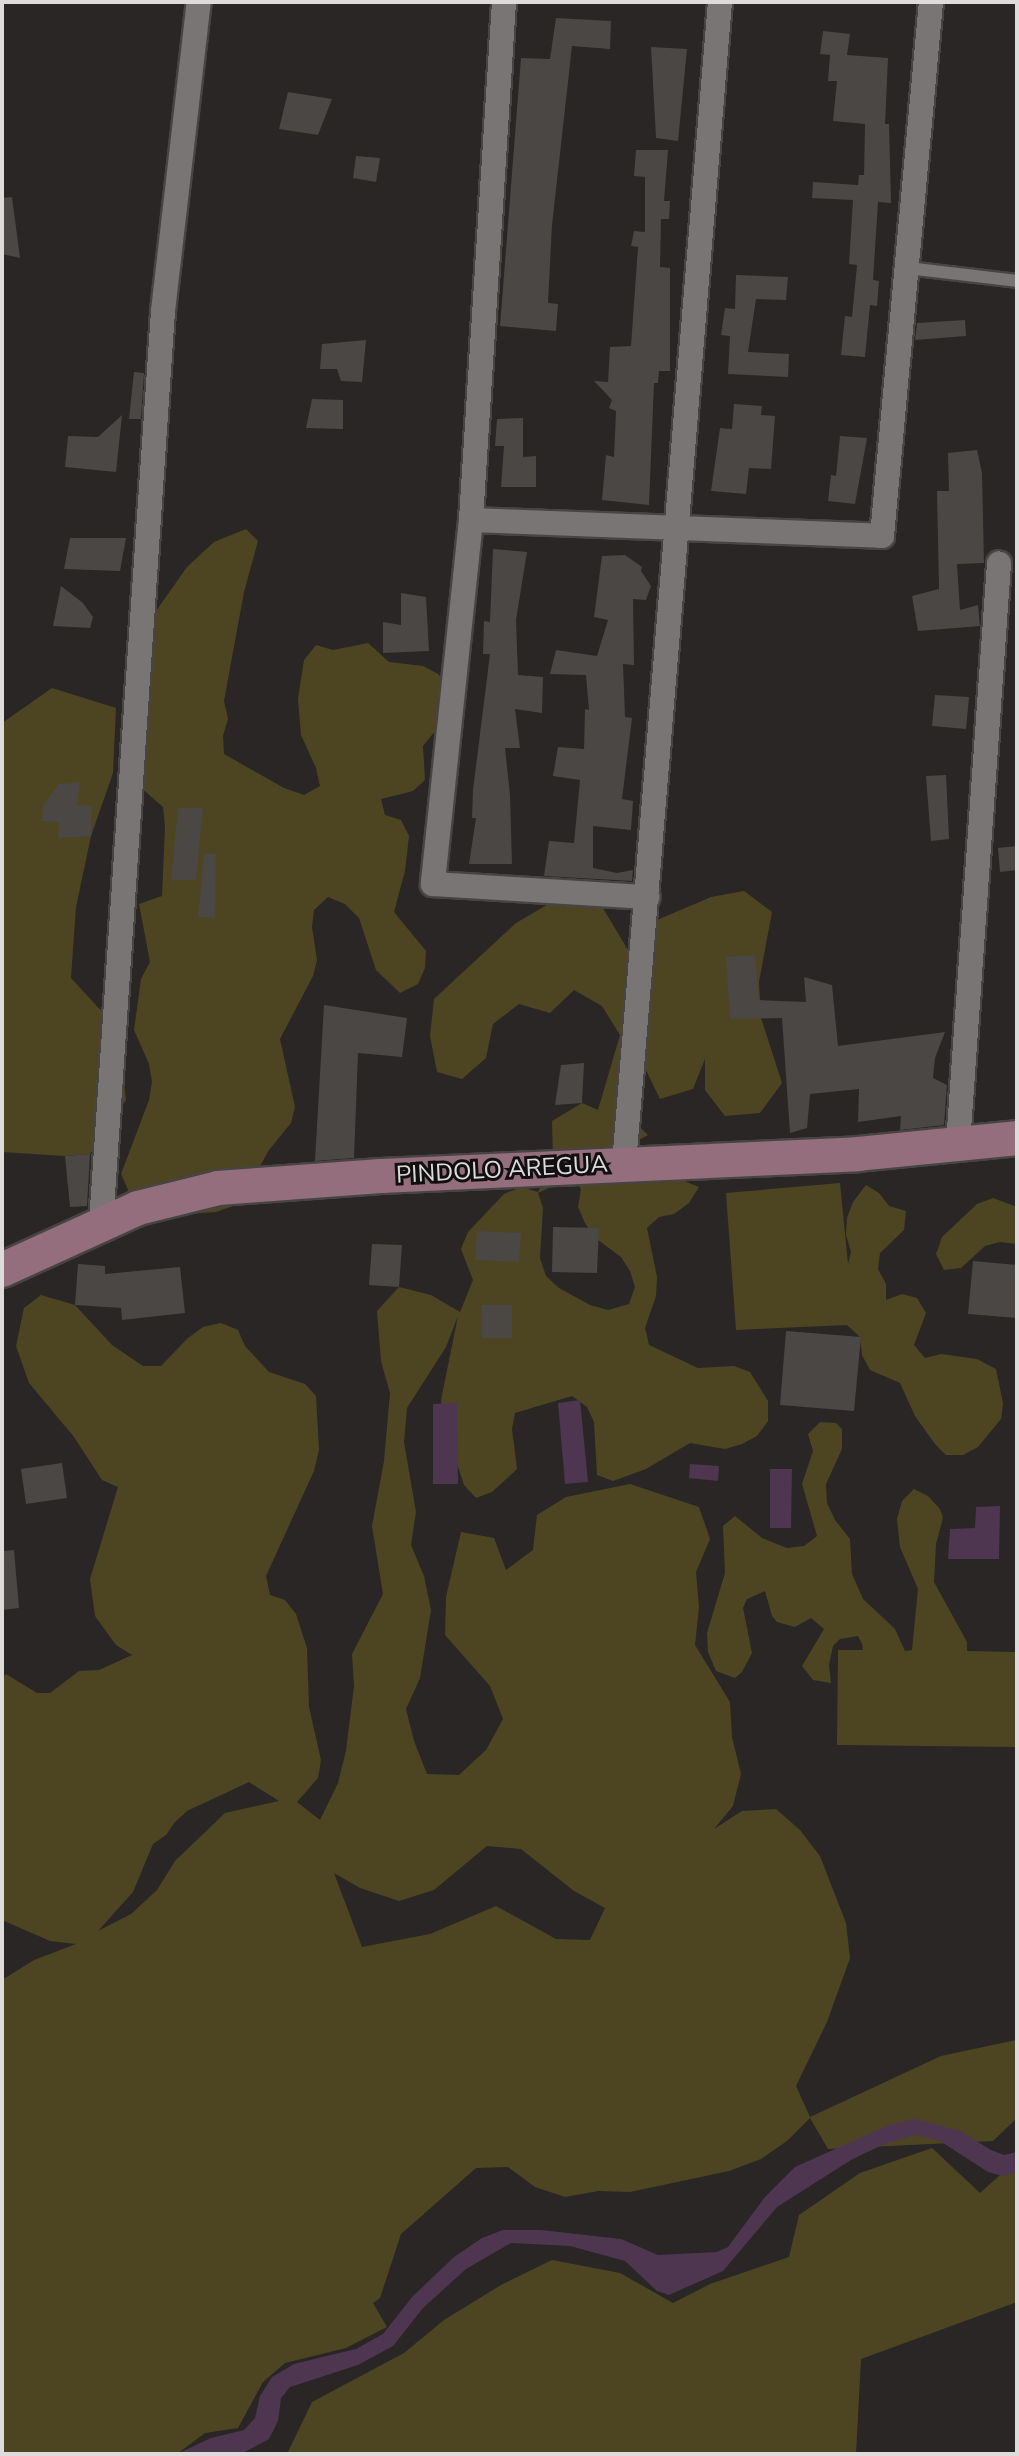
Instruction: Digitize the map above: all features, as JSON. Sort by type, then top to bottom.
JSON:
[{"type":"main road","name":"PINDOLO AREGUA","points":[[2,1270],[138,1208],[218,1188],[624,1164],[858,1154],[1017,1138]]},
{"type":"street","points":[[101,1223],[163,311],[199,2]]},
{"type":"street","points":[[504,2],[471,520],[433,884],[648,897]]},
{"type":"street","points":[[624,1164],[720,2]]},
{"type":"street","points":[[471,520],[882,536],[907,268],[924,2]]},
{"type":"street","points":[[958,1144],[999,563]]},
{"type":"lane","points":[[907,268],[1017,281]]},
{"type":"shaded area","points":[[246,529],[258,541],[244,592],[224,701],[228,719],[223,736],[224,754],[284,788],[304,795],[320,786],[316,768],[301,735],[298,699],[304,660],[316,645],[333,650],[368,643],[389,662],[423,666],[438,674],[449,686],[444,720],[423,746],[425,780],[413,791],[381,799],[385,815],[401,820],[409,836],[405,871],[394,912],[426,951],[425,968],[418,984],[400,993],[376,970],[359,918],[345,904],[328,897],[314,910],[312,927],[317,960],[313,976],[280,1039],[295,1107],[291,1123],[269,1150],[260,1166],[259,1182],[248,1196],[236,1205],[216,1212],[177,1215],[141,1206],[129,1192],[121,1174],[149,1100],[152,1082],[149,1064],[134,1030],[141,979],[150,962],[139,904],[162,896],[165,826],[163,807],[138,785],[141,645],[156,611],[187,567],[214,542]]},
{"type":"shaded area","points":[[52,688],[116,708],[113,773],[91,836],[76,907],[71,978],[118,1029],[126,1100],[90,1154],[65,1156],[2,1152],[2,723]]},
{"type":"shaded area","points":[[592,890],[628,950],[650,923],[711,897],[744,891],[772,912],[759,982],[761,1018],[782,1083],[760,1113],[725,1116],[705,1090],[705,1059],[693,1089],[660,1099],[645,1068],[647,1055],[623,1111],[648,1135],[618,1151],[614,1176],[649,1183],[684,1181],[699,1187],[689,1203],[674,1214],[659,1217],[647,1228],[657,1277],[656,1296],[645,1328],[649,1345],[698,1368],[734,1366],[750,1372],[768,1401],[768,1421],[757,1436],[742,1444],[725,1449],[690,1443],[646,1469],[613,1481],[597,1475],[594,1422],[587,1407],[572,1396],[515,1413],[512,1429],[517,1469],[492,1492],[476,1498],[464,1485],[442,1417],[441,1400],[458,1316],[446,1347],[407,1408],[404,1442],[416,1512],[411,1545],[424,1576],[431,1610],[420,1678],[406,1709],[414,1741],[427,1774],[459,1775],[486,1750],[503,1719],[490,1686],[445,1635],[446,1597],[461,1532],[494,1538],[506,1570],[533,1550],[537,1515],[566,1497],[630,1484],[699,1507],[710,1539],[696,1572],[699,1607],[695,1645],[730,1702],[732,1737],[741,1774],[733,1806],[714,1829],[742,1811],[776,1809],[800,1830],[820,1856],[846,1923],[850,1958],[827,2022],[796,2086],[810,2117],[941,2056],[1016,2040],[1017,2035],[1017,2118],[993,2141],[828,2149],[810,2118],[787,2141],[761,2159],[729,2171],[630,2192],[598,2191],[565,2197],[535,2187],[508,2167],[476,2168],[401,2234],[380,2298],[373,2303],[387,2327],[346,2348],[285,2363],[263,2382],[238,2428],[205,2433],[177,2454],[2,2454],[2,1980],[34,1960],[76,1944],[50,1941],[2,1920],[2,1678],[6,1674],[37,1693],[50,1693],[79,1671],[99,1670],[132,1655],[116,1645],[95,1616],[90,1579],[118,1487],[102,1480],[74,1437],[29,1383],[16,1346],[24,1308],[41,1295],[75,1305],[112,1345],[143,1366],[161,1366],[203,1327],[221,1323],[238,1330],[245,1346],[269,1372],[305,1384],[316,1396],[319,1450],[314,1471],[266,1576],[270,1595],[285,1600],[296,1614],[307,1648],[309,1707],[321,1760],[318,1778],[297,1802],[320,1820],[338,1783],[346,1751],[354,1686],[352,1654],[383,1594],[372,1526],[384,1461],[390,1393],[381,1361],[377,1311],[399,1287],[431,1295],[460,1312],[473,1280],[461,1249],[468,1232],[504,1194],[521,1187],[538,1192],[553,1161],[552,1121],[582,1103],[598,1110],[620,1035],[602,1006],[574,990],[550,1013],[519,1004],[493,1024],[486,1058],[462,1079],[437,1072],[430,1036],[434,999],[516,923],[552,902]],"holes":[[[572,1177],[581,1189],[578,1207],[585,1223],[594,1237],[621,1257],[630,1271],[635,1287],[629,1304],[608,1310],[590,1305],[559,1288],[546,1276],[540,1258],[543,1208],[538,1193]],[[249,1782],[279,1801],[225,1813],[175,1861],[157,1890],[131,1914],[98,1931],[133,1892],[153,1844],[166,1835],[187,1811]],[[487,1846],[521,1849],[574,1891],[605,1908],[590,1940],[556,1939],[496,1906],[430,1934],[362,1947],[334,1873],[360,1888],[399,1901],[434,1890]]]},
{"type":"shaded area","points":[[840,1183],[848,1264],[851,1252],[846,1235],[847,1218],[853,1202],[866,1185],[879,1193],[889,1206],[906,1211],[904,1230],[880,1253],[878,1269],[886,1284],[886,1300],[902,1294],[917,1298],[926,1313],[914,1345],[925,1358],[941,1354],[977,1359],[996,1369],[1003,1403],[1001,1419],[978,1447],[963,1455],[946,1455],[935,1444],[915,1416],[900,1383],[870,1370],[862,1355],[860,1337],[847,1325],[736,1330],[726,1193]]},
{"type":"shaded area","points":[[993,1198],[1017,1207],[1017,1244],[1000,1242],[985,1246],[961,1268],[944,1270],[936,1254],[942,1237],[977,1204]]},
{"type":"shaded area","points":[[580,1400],[588,1482],[565,1484],[558,1403]]},
{"type":"shaded area","points":[[457,1403],[458,1484],[433,1484],[433,1404]]},
{"type":"shaded area","points":[[820,1422],[836,1423],[842,1429],[842,1449],[826,1484],[827,1503],[835,1520],[850,1539],[852,1574],[863,1599],[895,1629],[905,1651],[912,1650],[918,1589],[900,1547],[897,1519],[902,1501],[914,1489],[928,1496],[940,1509],[943,1518],[936,1544],[934,1582],[967,1642],[967,1651],[1017,1652],[1017,1747],[837,1745],[838,1650],[863,1650],[862,1644],[858,1636],[840,1639],[833,1646],[829,1665],[831,1683],[813,1680],[802,1666],[824,1629],[811,1618],[795,1627],[777,1622],[772,1616],[765,1591],[747,1599],[743,1608],[752,1653],[742,1672],[735,1678],[716,1671],[708,1652],[707,1633],[725,1573],[723,1526],[735,1516],[762,1538],[787,1548],[804,1546],[817,1536],[802,1484],[813,1451],[808,1434]]},
{"type":"shaded area","points":[[690,1464],[719,1466],[718,1481],[689,1478]]},
{"type":"shaded area","points":[[770,1469],[792,1469],[791,1528],[770,1528]]},
{"type":"shaded area","points":[[1000,1506],[999,1559],[948,1559],[950,1529],[975,1528],[976,1507]]},
{"type":"shaded area","points":[[916,2119],[960,2131],[1004,2155],[1017,2152],[1017,2172],[1003,2176],[988,2172],[940,2141],[915,2135],[884,2144],[851,2160],[777,2207],[723,2271],[669,2295],[657,2291],[625,2261],[570,2246],[511,2243],[466,2269],[423,2308],[393,2346],[358,2365],[290,2387],[281,2398],[278,2421],[269,2439],[241,2454],[177,2454],[211,2438],[244,2430],[255,2418],[260,2396],[272,2377],[294,2364],[356,2349],[383,2334],[412,2297],[454,2257],[482,2238],[503,2230],[541,2230],[621,2239],[658,2255],[717,2252],[728,2247],[765,2197],[795,2167],[891,2124]]},
{"type":"shaded area","points":[[932,2148],[980,2193],[1017,2160],[1017,2302],[861,2359],[856,2454],[287,2454],[312,2402],[404,2353],[444,2320],[501,2285],[552,2260],[620,2273],[673,2303],[710,2284],[789,2257],[799,2215],[860,2173]]},
{"type":"building","points":[[556,18],[611,21],[610,49],[572,46],[552,225],[548,303],[558,304],[556,331],[500,326],[521,58],[550,59]]},
{"type":"building","points":[[823,31],[850,34],[847,55],[888,58],[885,124],[889,124],[891,203],[878,202],[873,280],[879,281],[877,306],[870,305],[865,357],[841,355],[845,316],[852,317],[857,265],[849,264],[853,200],[812,198],[813,182],[858,185],[859,175],[864,175],[865,124],[833,121],[837,81],[828,81],[830,55],[820,54]]},
{"type":"building","points":[[651,47],[687,49],[678,141],[656,138]]},
{"type":"building","points":[[288,92],[332,99],[318,135],[279,129]]},
{"type":"building","points":[[636,150],[668,150],[664,201],[670,201],[669,219],[661,219],[660,267],[670,268],[670,371],[659,371],[658,383],[654,383],[649,505],[602,500],[606,455],[614,457],[616,411],[609,408],[612,400],[594,381],[608,382],[610,347],[631,346],[638,247],[631,246],[634,231],[645,232],[645,177],[634,176]]},
{"type":"building","points":[[356,156],[380,158],[376,182],[353,178]]},
{"type":"building","points":[[12,197],[20,258],[2,254],[2,198]]},
{"type":"building","points":[[736,275],[788,277],[786,300],[756,299],[748,352],[789,354],[788,377],[728,374],[730,336],[721,335],[725,308],[735,309]]},
{"type":"building","points":[[965,320],[966,336],[915,340],[917,323]]},
{"type":"building","points":[[366,340],[362,382],[341,381],[337,369],[320,369],[322,344]]},
{"type":"building","points":[[134,372],[144,373],[141,419],[129,419]]},
{"type":"building","points":[[312,399],[343,400],[343,429],[306,428]]},
{"type":"building","points":[[734,404],[762,406],[761,415],[775,416],[771,469],[749,468],[746,494],[711,491],[720,428],[732,429]]},
{"type":"building","points":[[122,415],[116,472],[65,467],[68,436],[98,437]]},
{"type":"building","points":[[523,418],[523,457],[536,456],[536,487],[501,487],[504,446],[495,446],[497,419]]},
{"type":"building","points":[[840,436],[867,438],[855,504],[828,501],[831,475],[836,476]]},
{"type":"building","points":[[977,450],[982,473],[984,563],[957,564],[960,610],[978,605],[980,626],[918,631],[912,596],[939,589],[937,491],[949,491],[948,453]]},
{"type":"building","points":[[70,538],[126,538],[120,571],[64,569]]},
{"type":"building","points":[[493,549],[527,552],[516,620],[518,675],[543,677],[542,713],[515,709],[520,748],[505,748],[512,864],[469,864],[476,818],[472,818],[473,790],[490,654],[483,654],[484,621],[490,622]]},
{"type":"building","points":[[625,555],[642,567],[641,571],[651,586],[646,600],[633,599],[634,665],[623,664],[625,717],[632,718],[622,799],[633,801],[631,830],[593,826],[593,868],[617,873],[633,870],[632,881],[544,876],[549,841],[574,843],[580,780],[553,776],[558,747],[584,749],[585,709],[589,710],[586,675],[550,674],[556,650],[597,656],[608,620],[594,617],[602,556]]},
{"type":"building","points":[[61,586],[83,603],[93,617],[90,628],[53,626]]},
{"type":"building","points":[[401,593],[426,597],[429,651],[383,653],[383,622],[401,625]]},
{"type":"building","points":[[935,695],[969,697],[966,729],[932,726]]},
{"type":"building","points":[[946,775],[949,839],[931,841],[926,776]]},
{"type":"building","points":[[80,782],[77,806],[92,805],[91,836],[58,838],[59,822],[42,821],[43,806],[59,784]]},
{"type":"building","points":[[178,808],[203,808],[196,880],[171,880]]},
{"type":"building","points":[[1017,846],[1017,870],[1000,872],[998,848]]},
{"type":"building","points":[[204,854],[216,854],[215,918],[198,917]]},
{"type":"building","points":[[755,955],[759,1000],[806,1002],[804,977],[832,985],[838,1046],[945,1032],[935,1058],[933,1078],[947,1085],[944,1125],[900,1130],[901,1116],[858,1122],[859,1089],[810,1094],[807,1128],[790,1133],[782,1018],[730,1019],[726,957]]},
{"type":"building","points":[[324,1005],[407,1018],[402,1057],[358,1053],[354,1158],[315,1161]]},
{"type":"building","points":[[584,1063],[582,1103],[555,1105],[561,1065]]},
{"type":"building","points":[[90,1154],[87,1206],[70,1207],[65,1156]]},
{"type":"building","points":[[553,1227],[599,1228],[597,1273],[552,1272]]},
{"type":"building","points":[[477,1231],[521,1233],[519,1262],[475,1260]]},
{"type":"building","points":[[372,1244],[402,1245],[399,1287],[369,1285]]},
{"type":"building","points":[[973,1261],[1017,1265],[1017,1318],[968,1314]]},
{"type":"building","points":[[78,1264],[105,1266],[105,1274],[180,1267],[185,1313],[122,1320],[121,1308],[75,1305]]},
{"type":"building","points":[[482,1305],[512,1305],[512,1338],[482,1338]]},
{"type":"building","points":[[786,1331],[861,1337],[854,1411],[780,1405]]},
{"type":"building","points":[[62,1463],[67,1498],[26,1504],[21,1469]]},
{"type":"building","points":[[14,1550],[19,1608],[2,1610],[2,1551]]}]
